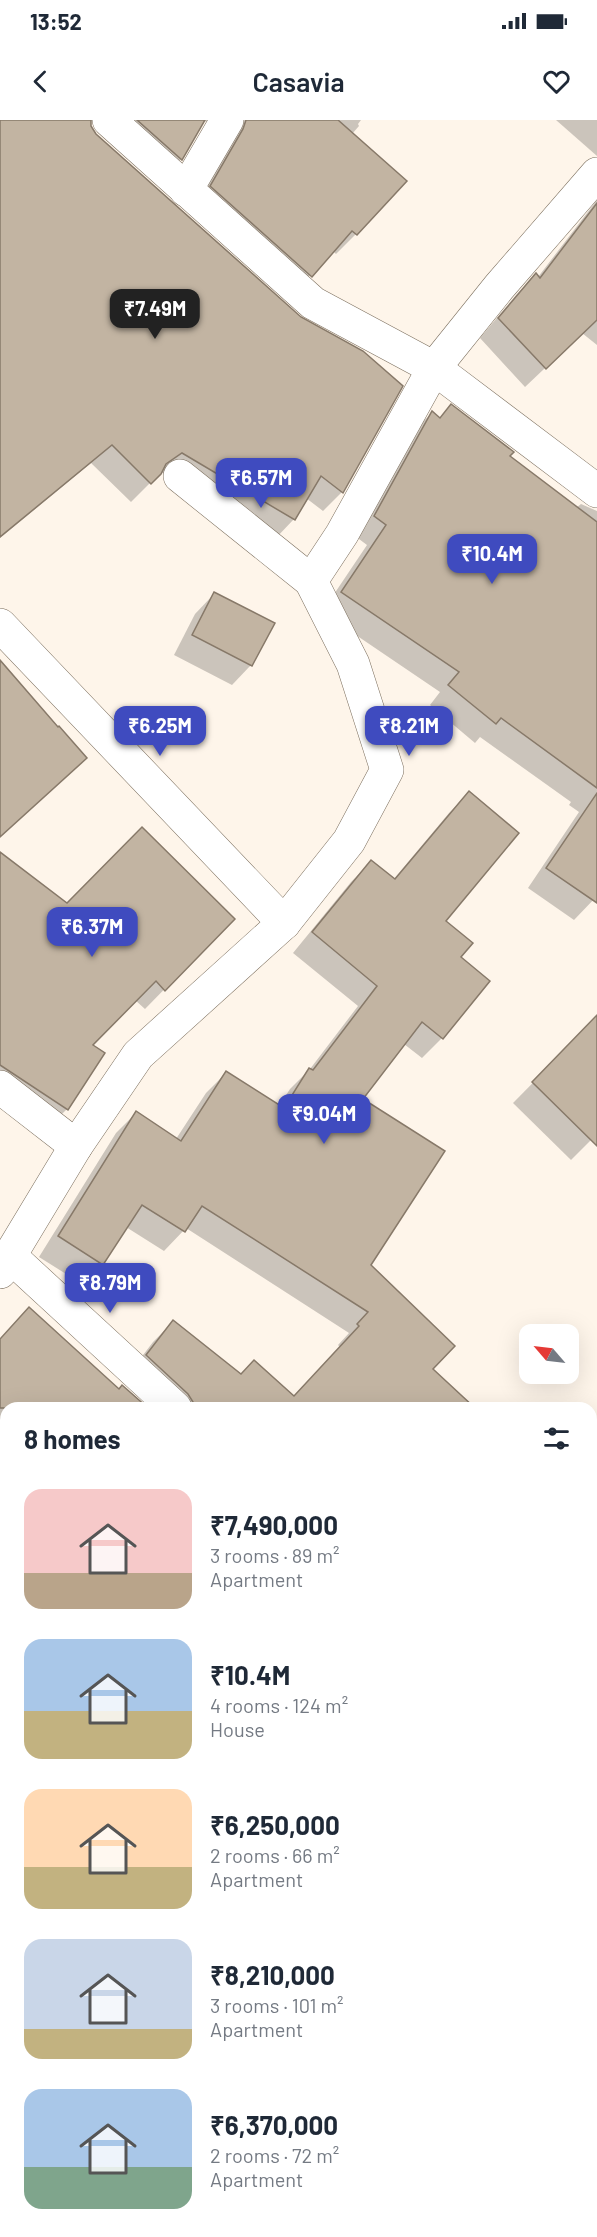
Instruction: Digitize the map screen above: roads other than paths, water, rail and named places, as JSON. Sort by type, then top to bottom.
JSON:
[{"type":"street","points":[[109,120],[313,303],[434,368],[597,491]]},
{"type":"street","points":[[186,190],[226,120]]},
{"type":"street","points":[[311,581],[342,534],[434,368],[499,287],[597,174]]},
{"type":"street","points":[[168,1402],[5,1264],[76,1146],[138,1055],[284,923],[349,841],[387,770],[353,664],[311,581],[180,476]]},
{"type":"street","points":[[0,626],[284,923]]},
{"type":"street","points":[[0,1087],[76,1146]]}]
